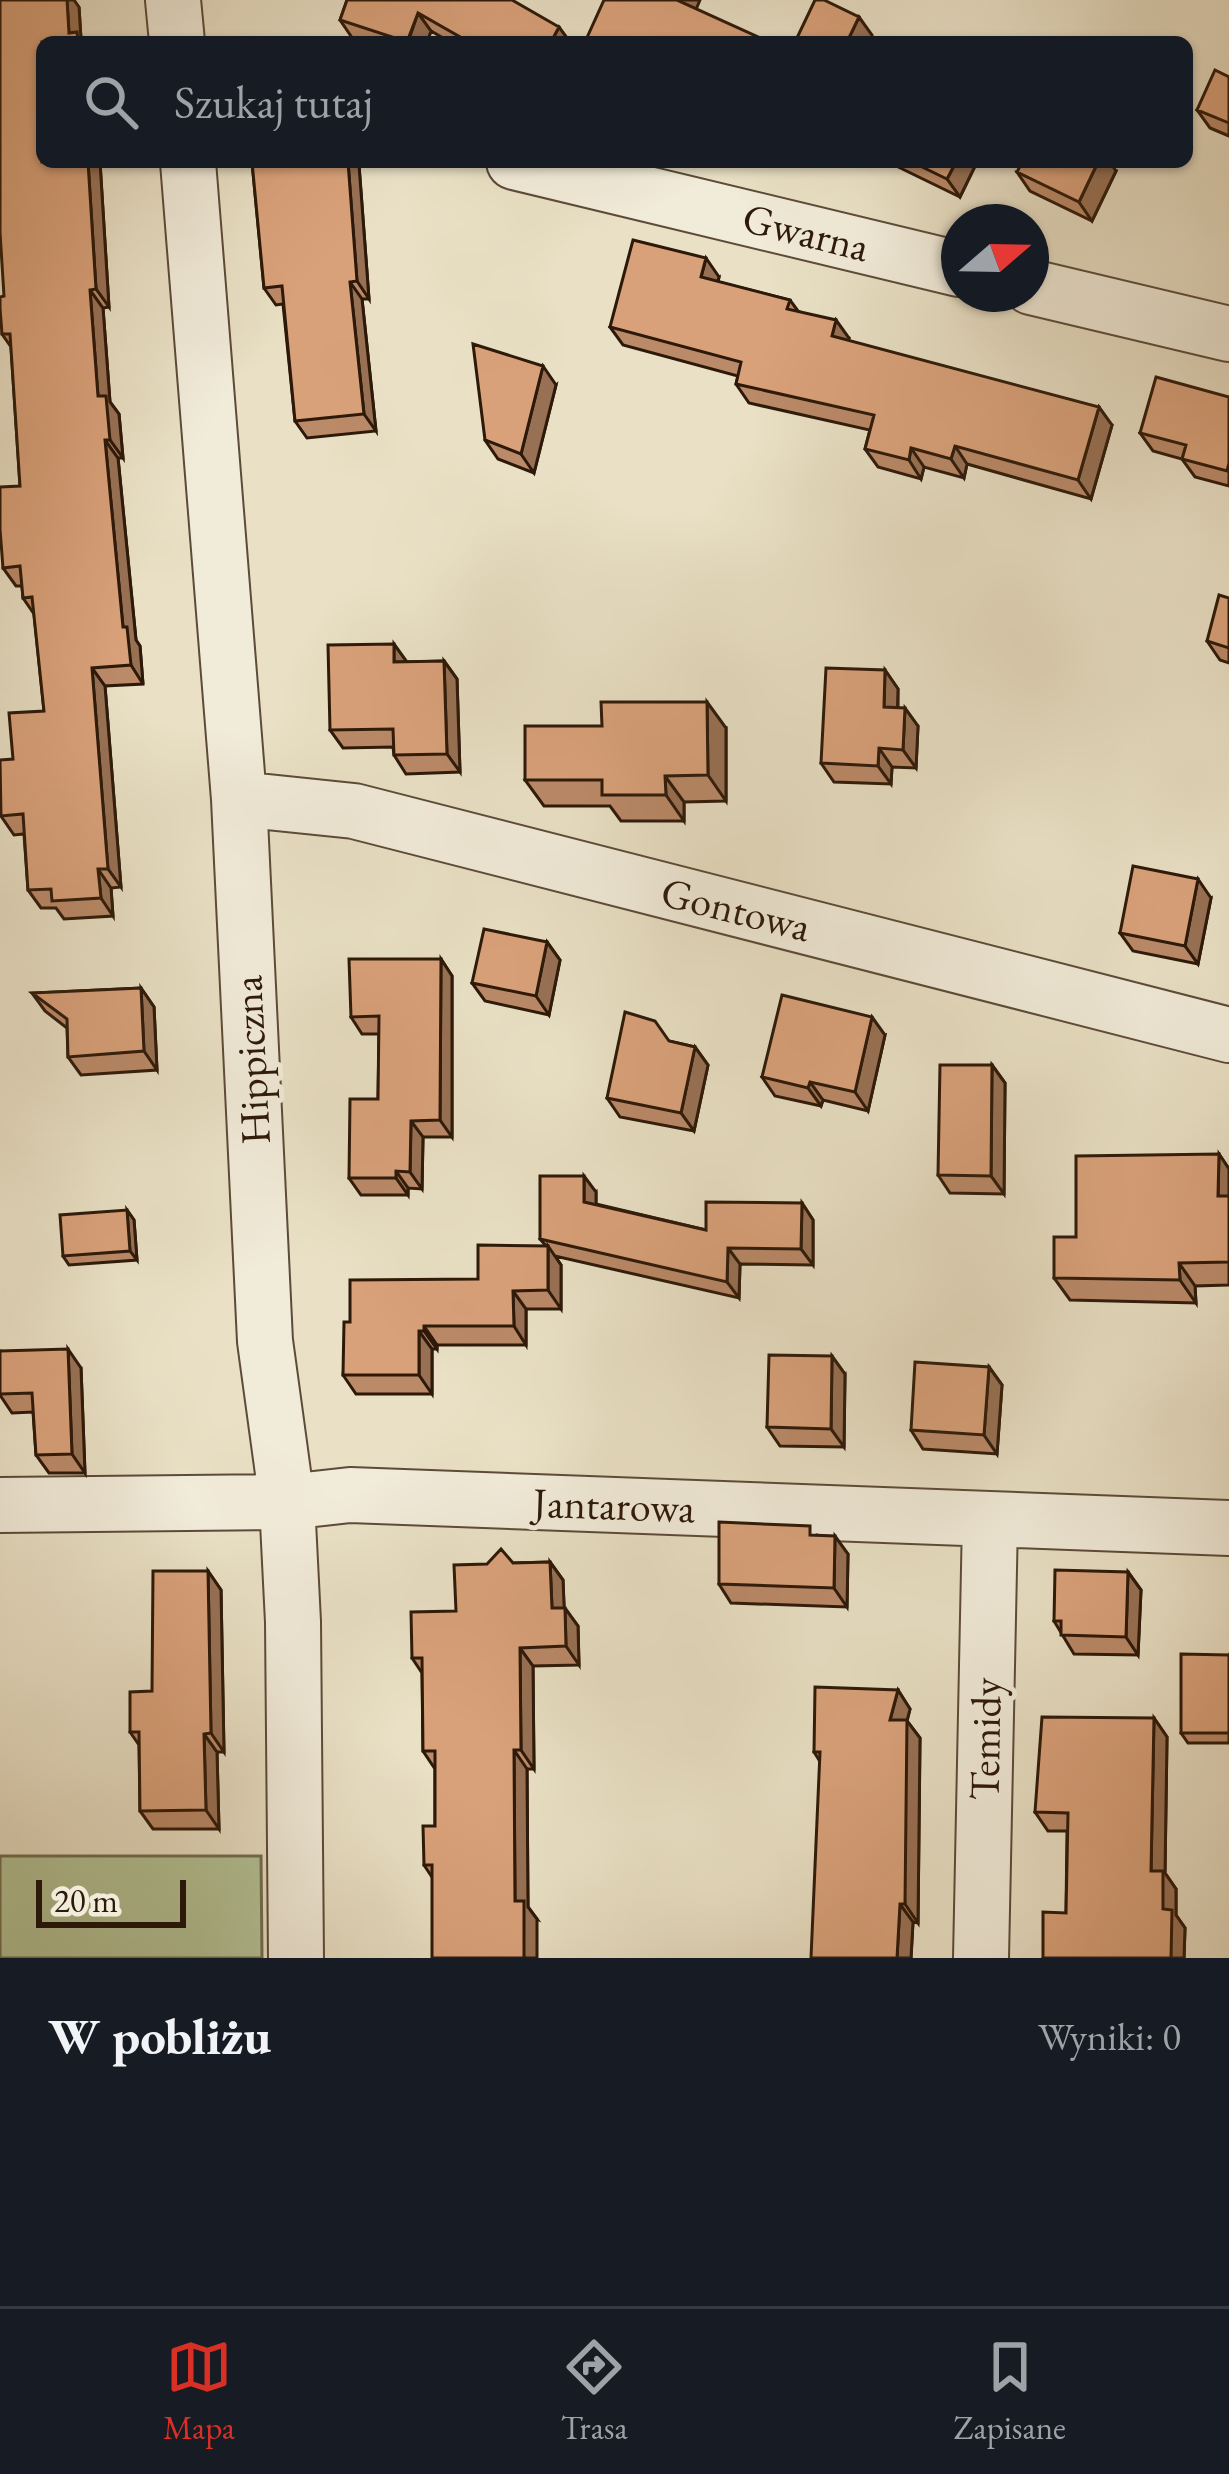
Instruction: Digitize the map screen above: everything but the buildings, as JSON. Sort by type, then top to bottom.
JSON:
[{"type":"street","points":[[172,0],[176,36]]},
{"type":"street","name":"Hippiczna","points":[[188,168],[239,799],[265,1341],[287,1502],[293,1622],[296,1958]]},
{"type":"street","name":"Gwarna","points":[[539,168],[941,265]]},
{"type":"street","points":[[1049,290],[1229,334]]},
{"type":"street","name":"Gontowa","points":[[239,799],[354,811],[1229,1035]]},
{"type":"street","name":"Jantarowa","points":[[0,1505],[287,1502],[350,1495],[1229,1528]]},
{"type":"street","name":"Temidy","points":[[981,1958],[990,1520]]},
{"type":"green space","points":[[0,1856],[261,1856],[262,1958],[0,1958]]}]
